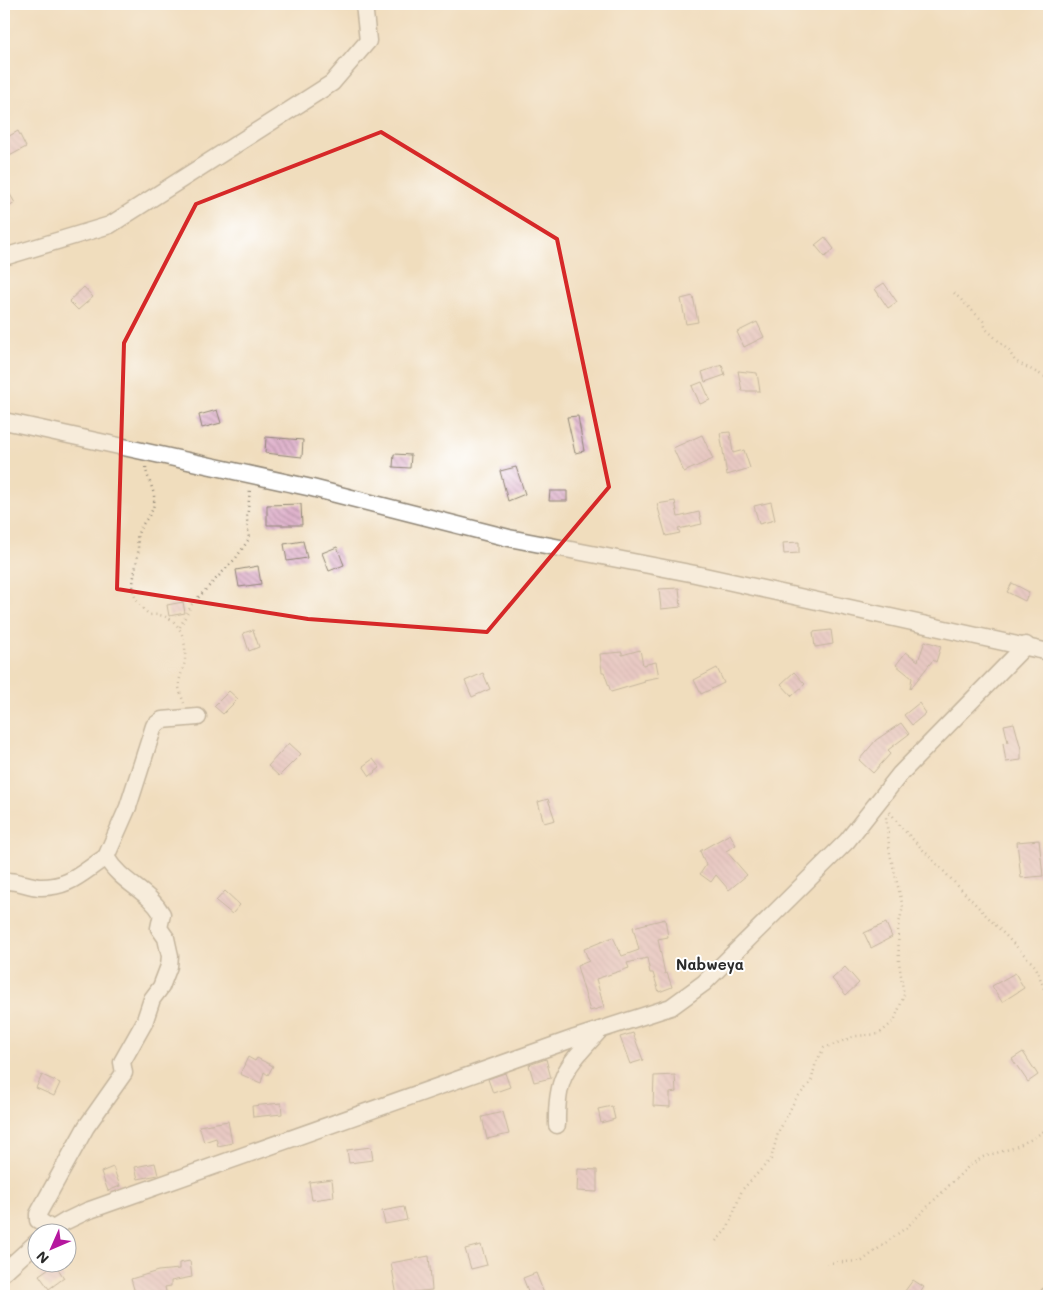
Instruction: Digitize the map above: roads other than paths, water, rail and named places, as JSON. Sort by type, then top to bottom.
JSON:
[{"type":"street","points":[[4,257],[110,225],[332,83],[368,41],[364,4]]},
{"type":"street","points":[[4,421],[349,496],[509,538],[695,574],[1026,645],[1049,652]]},
{"type":"street","points":[[67,1222],[87,1211],[600,1030],[671,1007],[704,983],[846,841],[900,774],[1026,645]]},
{"type":"street","points":[[4,881],[15,880],[37,887],[58,886],[73,881],[106,857],[128,808],[154,726],[162,720],[198,717]]},
{"type":"street","points":[[40,1222],[38,1220],[38,1214],[77,1142],[124,1073],[122,1062],[144,1023],[152,999],[161,987],[170,956],[166,938],[159,928],[162,914],[157,906],[113,869],[106,857]]},
{"type":"street","points":[[557,1125],[557,1092],[560,1080],[574,1057],[600,1030]]},
{"type":"street","points":[[4,1272],[28,1250]]},
{"type":"district","name":"Nabweya","points":[[710,965]]}]
